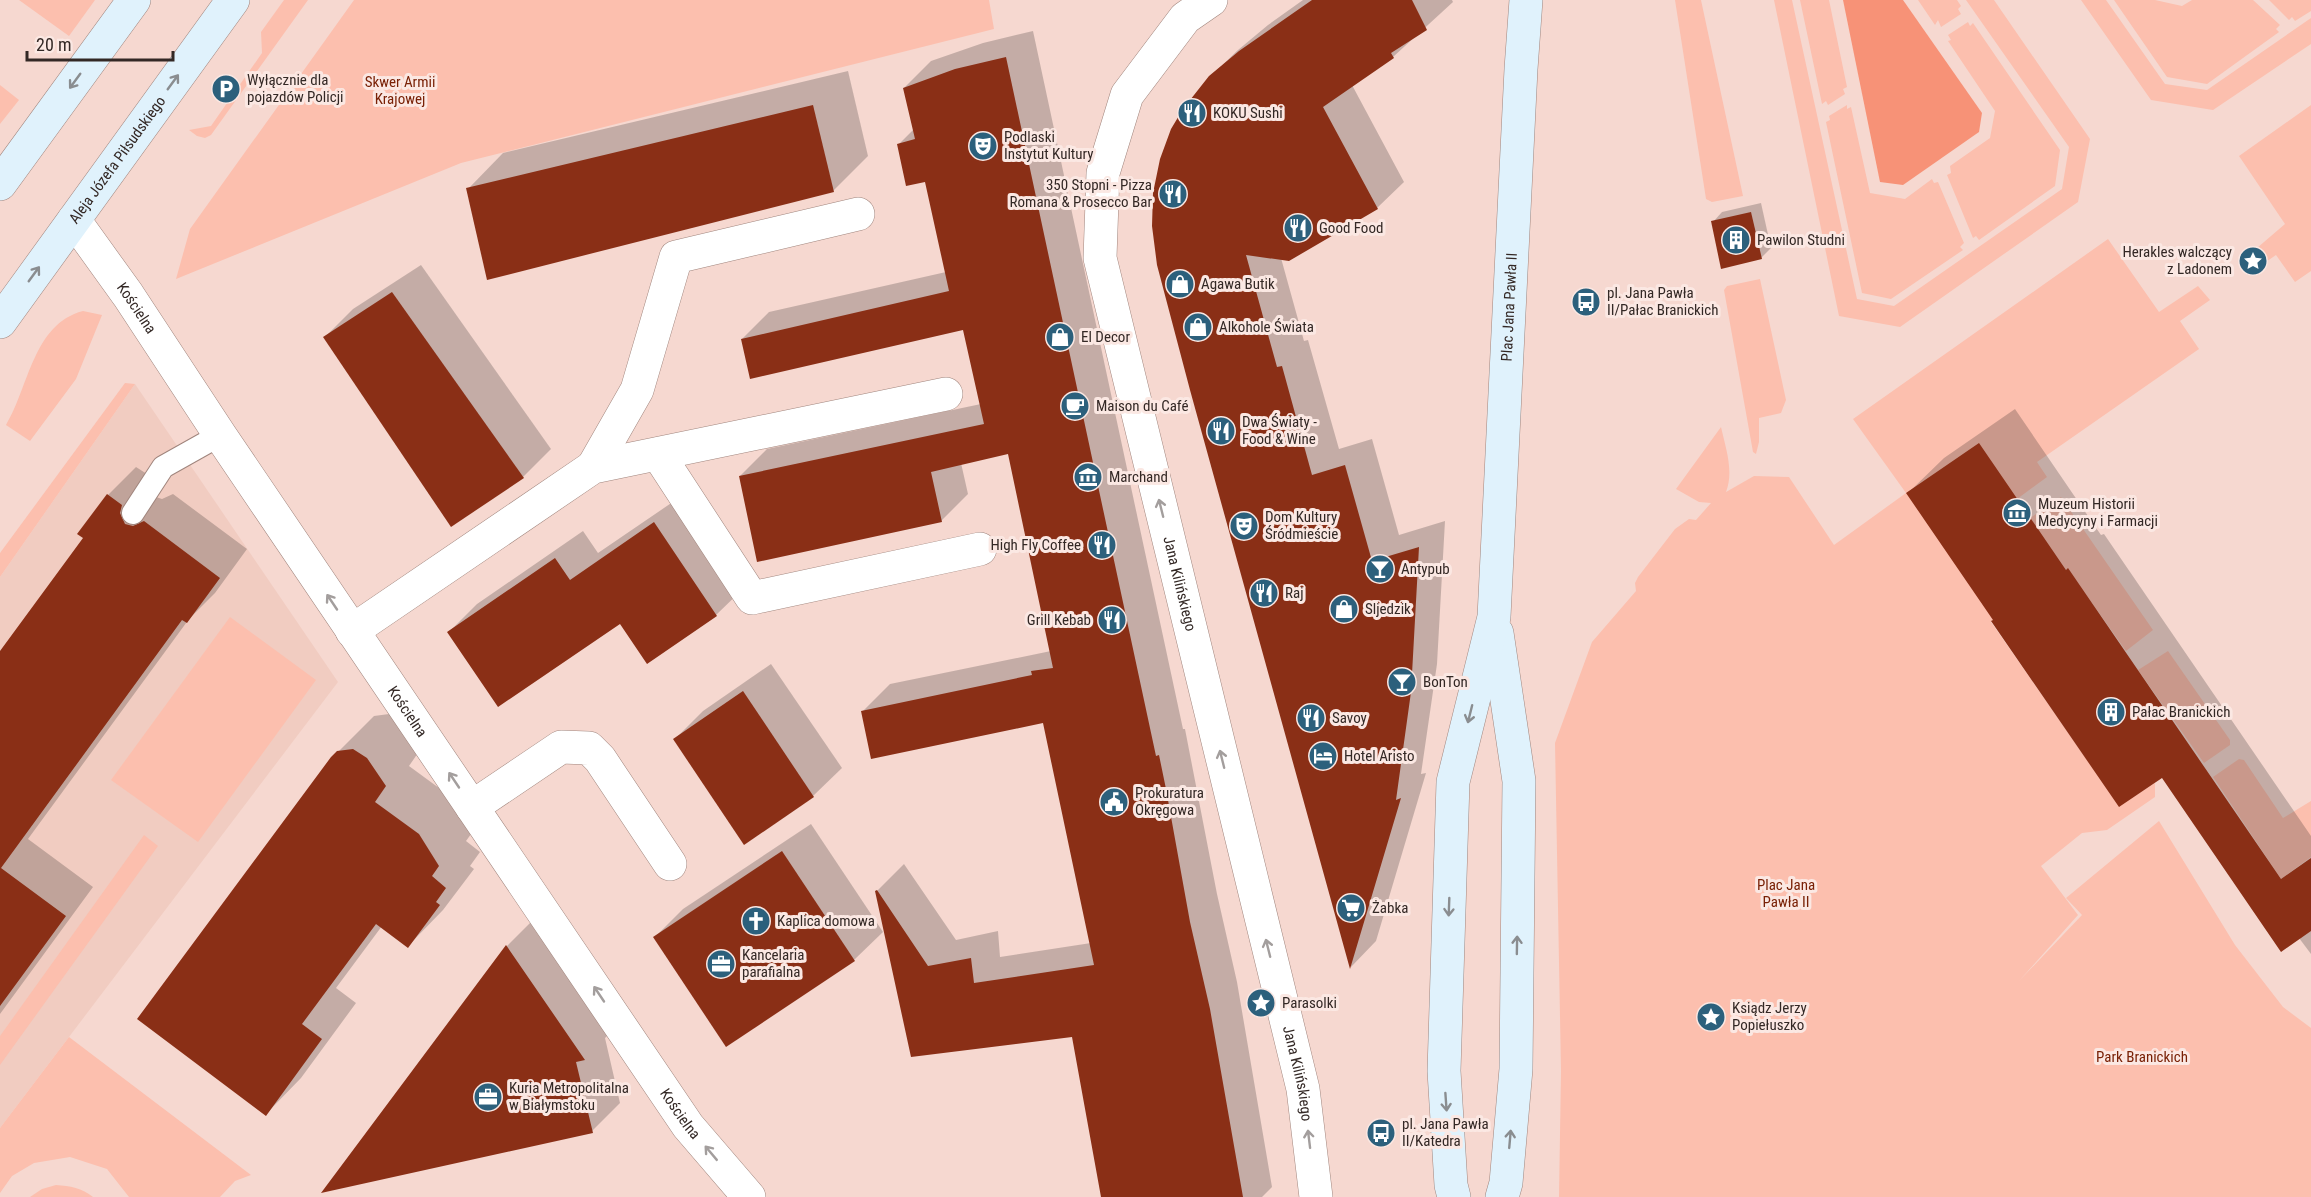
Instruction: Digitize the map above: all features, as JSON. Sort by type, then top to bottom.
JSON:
[{"type":"main road","points":[[0,184],[134,0]]},
{"type":"main road","name":"Aleja Józefa Piłsudskiego","points":[[0,322],[233,0]]},
{"type":"main road","name":"Plac Jana Pawła II","points":[[1454,1197],[1451,1185],[1444,1071],[1453,782],[1494,617],[1526,0]]},
{"type":"main road","name":"Plac Jana Pawła II","points":[[1494,617],[1519,781],[1516,1069],[1506,1183],[1502,1197]]},
{"type":"street","name":"Jana Kilińskiego","points":[[1211,0],[1185,18],[1128,95],[1103,173],[1100,258],[1303,1089],[1316,1197]]},
{"type":"street","points":[[593,467],[637,390],[676,257],[858,214]]},
{"type":"street","name":"Kościelna","points":[[74,220],[128,296],[688,1126],[749,1197]]},
{"type":"street","points":[[352,631],[593,467],[946,394]]},
{"type":"street","points":[[658,454],[752,598],[980,549]]},
{"type":"street","points":[[472,807],[561,747],[589,748],[600,759],[670,864]]},
{"type":"lane","points":[[133,513],[163,467],[220,435]]},
{"type":"shaded area","points":[[1843,0],[1903,0],[1982,113],[1979,132],[1903,185],[1880,182]]},
{"type":"shaded area","points":[[135,384],[338,682],[0,1128],[0,577]]},
{"type":"green space","points":[[19,0],[95,0],[69,36]]},
{"type":"green space","points":[[284,0],[308,0],[211,135],[205,138],[197,136],[189,130],[211,126],[262,53],[261,32]]},
{"type":"green space","name":"Skwer Armii Krajowej","points":[[354,0],[989,0],[994,29],[461,163],[176,279],[190,229]]},
{"type":"green space","points":[[1675,0],[1701,0],[1743,196],[1712,202],[1706,199]]},
{"type":"green space","points":[[1774,0],[1792,0],[1857,299],[1894,306],[2062,189],[2069,147],[1966,0],[1994,0],[2090,139],[2078,202],[1900,327],[1839,316]]},
{"type":"green space","points":[[1800,0],[1829,0],[1847,87],[1843,89],[1845,94],[1828,105],[1826,101],[1822,104]]},
{"type":"green space","points":[[1918,0],[1957,0],[1961,6],[1958,9],[1961,14],[1941,27],[1938,20],[1935,25]]},
{"type":"green space","points":[[2081,0],[2106,0],[2165,84],[2207,90],[2311,18],[2311,44],[2213,110],[2151,100]]},
{"type":"green space","points":[[2114,0],[2155,0],[2182,6],[2192,0],[2253,0],[2280,25],[2276,29],[2279,32],[2207,84],[2167,77]]},
{"type":"green space","points":[[2269,0],[2311,0],[2311,11],[2295,21],[2292,17],[2289,20]]},
{"type":"green space","points":[[1968,22],[1970,26],[1973,23],[2060,150],[2055,186],[1979,240],[1976,236],[1973,238],[1947,175],[1951,173],[1950,166],[1990,138],[1995,111],[1948,41],[1951,40],[1948,35]]},
{"type":"green space","points":[[0,85],[19,100],[0,124]]},
{"type":"green space","points":[[1847,105],[1847,109],[1851,107],[1870,193],[1905,199],[1932,179],[1934,183],[1938,182],[1964,243],[1960,247],[1963,250],[1891,299],[1862,293],[1826,122],[1830,120],[1829,116]]},
{"type":"green space","points":[[2311,105],[2311,271],[2295,282],[2276,255],[2257,268],[2250,254],[2285,224],[2239,156]]},
{"type":"green space","name":"Park Branickich","points":[[2108,239],[2159,312],[2198,286],[2210,300],[2180,321],[2199,349],[2037,462],[2047,477],[2017,499],[1991,622],[2119,806],[2155,783],[2155,797],[2107,830],[2082,833],[2041,866],[2078,915],[2019,981],[2082,915],[2066,898],[2159,821],[2235,945],[2283,1007],[2311,1028],[2311,1197],[1559,1197],[1561,1071],[1555,743],[1592,642],[1636,591],[1635,583],[1638,577],[1675,529],[1689,519],[1696,520],[1711,503],[1699,502],[1676,489],[1721,427],[1729,468],[1726,492],[1754,476],[1789,477],[1834,545],[1906,493],[1853,419]]},
{"type":"green space","points":[[1760,279],[1786,400],[1781,413],[1759,418],[1759,442],[1756,454],[1753,452],[1724,290],[1727,286]]},
{"type":"green space","points":[[83,311],[102,315],[76,379],[30,441],[6,425],[43,343],[53,329],[66,318]]},
{"type":"green space","points":[[125,383],[135,384],[0,577],[0,553]]},
{"type":"green space","points":[[2061,497],[2153,630],[2126,651],[2030,518]]},
{"type":"green space","points":[[230,617],[316,680],[198,842],[111,780]]},
{"type":"green space","points":[[2168,651],[2230,740],[2230,745],[2204,763],[2138,670]]},
{"type":"green space","points":[[2239,759],[2244,760],[2283,818],[2311,801],[2311,857],[2281,879],[2213,777]]},
{"type":"green space","points":[[144,835],[158,846],[0,1065],[0,1036]]},
{"type":"green space","points":[[69,1037],[251,1175],[235,1181],[220,1197],[129,1197],[107,1169],[70,1157],[34,1163],[12,1176],[0,1193],[0,1128]]},
{"type":"green space","points":[[56,1185],[76,1188],[93,1197],[30,1197],[42,1189]]},
{"type":"building","points":[[1312,0],[1412,0],[1427,30],[1391,53],[1394,58],[1323,107],[1378,209],[1289,261],[1246,255],[1277,367],[1282,366],[1312,475],[1345,465],[1372,561],[1419,547],[1411,692],[1396,800],[1401,798],[1350,969],[1190,390],[1157,265],[1152,226],[1153,193],[1160,159],[1171,129],[1183,109],[1209,76],[1239,51]]},
{"type":"building","points":[[1006,57],[1156,756],[1159,755],[1190,922],[1210,1009],[1243,1197],[1101,1197],[1072,1037],[911,1057],[875,891],[877,890],[928,966],[971,958],[974,983],[1094,965],[1043,723],[871,759],[861,711],[1032,675],[1031,671],[1053,668],[1008,454],[931,472],[942,522],[757,562],[739,476],[984,424],[963,330],[750,379],[741,339],[949,291],[925,182],[906,186],[897,144],[915,139],[903,88],[955,69]]},
{"type":"building","points":[[813,105],[834,192],[487,280],[466,188]]},
{"type":"building","name":"Pawilon Studni","points":[[1751,212],[1762,259],[1721,269],[1711,221]]},
{"type":"building","points":[[392,292],[524,478],[451,527],[323,337]]},
{"type":"building","name":"Pałac Branickich","points":[[1979,443],[2066,570],[2068,568],[2281,879],[2311,858],[2311,931],[2281,952],[2162,778],[2119,807],[1906,493]]},
{"type":"building","points":[[107,494],[122,505],[120,513],[125,524],[133,526],[144,521],[220,578],[187,623],[182,620],[1,868],[66,916],[0,1006],[0,651],[83,538],[77,534]]},
{"type":"building","points":[[654,522],[717,616],[647,664],[620,624],[498,707],[447,632],[555,558],[570,580]]},
{"type":"building","points":[[743,691],[814,797],[744,845],[673,739]]},
{"type":"building","points":[[353,749],[367,758],[386,786],[375,802],[419,834],[439,866],[432,876],[446,888],[436,902],[440,905],[408,948],[376,924],[302,1024],[322,1039],[266,1116],[137,1019],[331,757],[337,751]]},
{"type":"building","points":[[782,851],[855,961],[726,1047],[653,937]]},
{"type":"building","name":"Kuria Metropolitalna w Białymstoku","points":[[506,945],[585,1060],[576,1062],[593,1133],[321,1193]]},
{"type":"place","name":"Wyłącznie dla pojazdów Policji","points":[[226,89]]},
{"type":"place","name":"KOKU Sushi","points":[[1192,113]]},
{"type":"place","name":"Podlaski Instytut Kultury","points":[[983,146]]},
{"type":"place","name":"350 Stopni - Pizza Romana & Prosecco Bar","points":[[1173,194]]},
{"type":"place","name":"Good Food","points":[[1298,228]]},
{"type":"place","name":"Pawilon Studni","points":[[1736,240]]},
{"type":"place","name":"Herakles walczący z Ladonem","points":[[2253,261]]},
{"type":"place","name":"Agawa Butik","points":[[1180,284]]},
{"type":"place","name":"pl. Jana Pawła II/Pałac Branickich","points":[[1586,302]]},
{"type":"place","name":"Alkohole Świata","points":[[1198,327]]},
{"type":"place","name":"El Decor","points":[[1060,337]]},
{"type":"place","name":"Maison du Café","points":[[1075,406]]},
{"type":"place","name":"Dwa Światy - Food & Wine","points":[[1221,431]]},
{"type":"place","name":"Marchand","points":[[1088,477]]},
{"type":"place","name":"Muzeum Historii Medycyny i Farmacji","points":[[2017,513]]},
{"type":"place","name":"Dom Kultury Śródmieście","points":[[1244,526]]},
{"type":"place","name":"High Fly Coffee","points":[[1102,545]]},
{"type":"place","name":"Antypub","points":[[1380,569]]},
{"type":"place","name":"Raj","points":[[1264,593]]},
{"type":"place","name":"Sljedzik","points":[[1344,609]]},
{"type":"place","name":"Grill Kebab","points":[[1112,620]]},
{"type":"place","name":"BonTon","points":[[1402,682]]},
{"type":"place","name":"Pałac Branickich","points":[[2111,712]]},
{"type":"place","name":"Savoy","points":[[1311,718]]},
{"type":"place","name":"Hotel Aristo","points":[[1323,756]]},
{"type":"place","name":"Prokuratura Okręgowa","points":[[1114,802]]},
{"type":"place","name":"Żabka","points":[[1351,908]]},
{"type":"place","name":"Kaplica domowa","points":[[756,921]]},
{"type":"place","name":"Kancelaria parafialna","points":[[721,964]]},
{"type":"place","name":"Parasolki","points":[[1261,1003]]},
{"type":"place","name":"Ksiądz Jerzy Popiełuszko","points":[[1711,1017]]},
{"type":"place","name":"Kuria Metropolitalna w Białymstoku","points":[[488,1097]]},
{"type":"place","name":"pl. Jana Pawła II/Katedra","points":[[1381,1133]]}]
